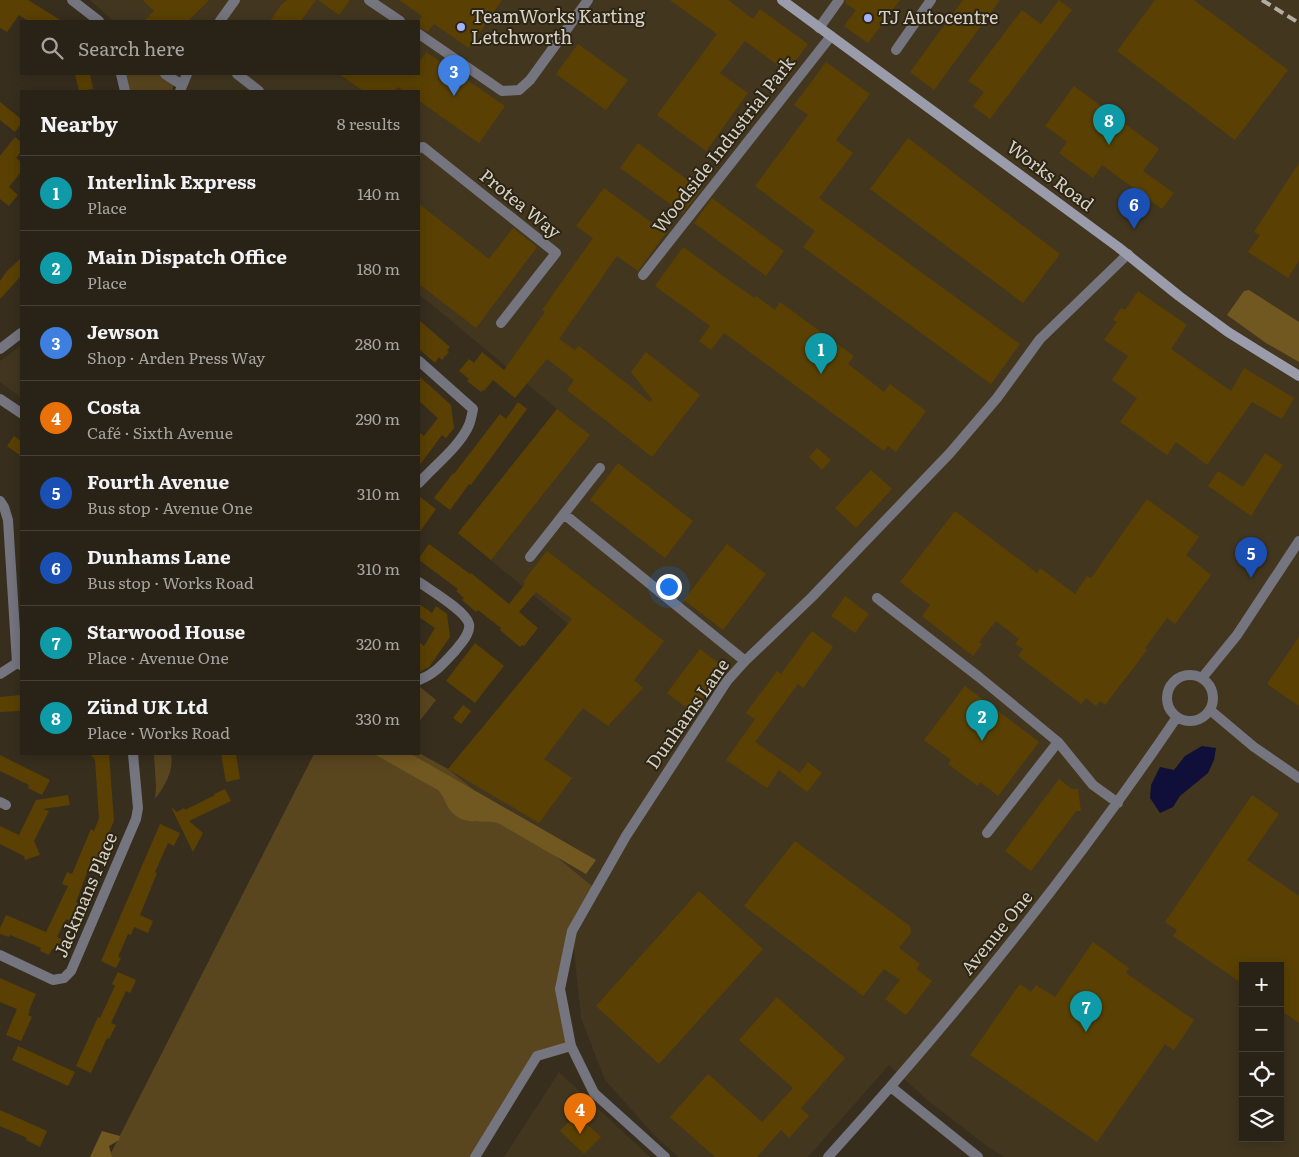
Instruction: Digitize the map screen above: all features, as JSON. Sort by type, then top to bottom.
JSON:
[{"type":"street","points":[[72,0],[98,20]]},
{"type":"street","points":[[221,20],[235,0]]},
{"type":"street","points":[[369,0],[399,20]]},
{"type":"street","points":[[420,35],[502,91],[519,90],[530,80],[588,0]]},
{"type":"street","name":"Works Road","points":[[782,0],[1128,254],[1179,296],[1228,332],[1299,376]]},
{"type":"street","points":[[819,28],[839,0]]},
{"type":"street","points":[[896,50],[931,0]]},
{"type":"street","name":"Woodside Industrial Park","points":[[643,275],[831,36]]},
{"type":"street","points":[[121,75],[125,90]]},
{"type":"street","points":[[166,75],[181,88],[187,75]]},
{"type":"street","points":[[238,75],[258,90]]},
{"type":"street","name":"Protea Way","points":[[420,148],[423,147],[556,254],[501,322]]},
{"type":"street","name":"Dunhams Lane","points":[[665,1157],[594,1093],[571,1046],[560,989],[572,931],[626,836],[727,681],[745,661],[805,604],[950,453],[997,398],[1040,339],[1128,254]]},
{"type":"street","points":[[0,349],[20,333]]},
{"type":"street","points":[[420,362],[473,409],[469,425],[460,439],[420,482]]},
{"type":"street","points":[[0,399],[20,412]]},
{"type":"street","points":[[530,557],[600,468]]},
{"type":"street","points":[[0,501],[8,520],[19,664],[0,674]]},
{"type":"street","points":[[564,514],[745,661]]},
{"type":"street","points":[[1202,678],[1237,635],[1299,541]]},
{"type":"street","points":[[420,583],[456,609],[469,624],[468,633],[444,664],[432,675],[420,680]]},
{"type":"street","points":[[877,598],[979,677],[1058,742],[1093,785],[1118,803]]},
{"type":"street","points":[[1185,676],[1202,678],[1213,692],[1213,702],[1210,710],[1204,717],[1195,721],[1186,721],[1177,717],[1171,711],[1168,702],[1168,693],[1172,685],[1177,679],[1185,676]]},
{"type":"street","points":[[1210,710],[1254,747],[1299,778]]},
{"type":"street","name":"Avenue One","points":[[828,1157],[891,1087],[1024,927],[1118,803],[1177,717]]},
{"type":"street","points":[[987,833],[1058,742]]},
{"type":"street","name":"Jackmans Place","points":[[0,955],[53,980],[64,978],[71,971],[136,819],[138,808],[133,755]]},
{"type":"street","points":[[475,1157],[537,1056],[571,1046]]},
{"type":"street","points":[[891,1087],[978,1157]]},
{"type":"shaded area","points":[[90,0],[1299,0],[1299,1157],[1004,1157],[927,1100],[889,1065],[808,1157],[678,1157],[654,1135],[605,1080],[581,1018],[572,931],[596,889],[448,769],[568,624],[458,533],[557,409],[420,295],[420,90],[185,90],[171,75],[420,75],[420,20],[112,20]]},
{"type":"shaded area","points":[[125,75],[162,75],[174,84],[172,90],[129,90]]},
{"type":"shaded area","points":[[1249,290],[1299,322],[1299,362],[1266,343],[1227,315],[1244,291]]},
{"type":"shaded area","points":[[20,346],[20,397],[0,382],[0,361]]},
{"type":"shaded area","points":[[420,687],[436,700],[420,721]]},
{"type":"shaded area","points":[[1202,746],[1216,748],[1214,760],[1208,773],[1180,796],[1173,807],[1160,813],[1150,798],[1151,785],[1160,767],[1174,770],[1185,756]]},
{"type":"shaded area","points":[[420,754],[448,769],[596,889],[572,931],[560,989],[571,1046],[537,1056],[475,1157],[109,1157],[313,755]]},
{"type":"shaded area","points":[[154,755],[171,755],[172,760],[168,778],[155,799]]},
{"type":"shaded area","points":[[376,755],[413,755],[596,860],[586,874],[498,823],[461,819],[450,810],[438,790]]},
{"type":"shaded area","points":[[559,1072],[650,1157],[504,1157]]},
{"type":"shaded area","points":[[102,1131],[120,1136],[119,1140],[109,1146],[112,1157],[90,1157]]},
{"type":"building","points":[[0,0],[28,0],[60,20],[26,20],[19,15],[7,32],[0,28]]},
{"type":"building","points":[[143,0],[209,0],[189,20],[145,20],[154,11]]},
{"type":"building","points":[[287,0],[316,0],[302,20],[271,20]]},
{"type":"building","points":[[318,0],[350,0],[339,15]]},
{"type":"building","name":"TeamWorks Karting Letchworth","points":[[399,0],[502,0],[469,48],[434,24],[428,32],[420,28],[420,20],[422,16]]},
{"type":"building","points":[[670,0],[728,0],[753,19],[760,9],[808,44],[787,72],[745,41],[720,73],[748,93],[706,151],[657,115],[717,34]]},
{"type":"building","name":"TJ Autocentre","points":[[846,0],[900,0],[868,43],[844,26],[856,10],[845,3]]},
{"type":"building","points":[[963,0],[1000,0],[934,90],[910,72]]},
{"type":"building","points":[[1059,0],[1072,10],[990,119],[973,106],[984,92],[968,81],[1022,10],[1041,24]]},
{"type":"building","points":[[1155,0],[1194,0],[1288,70],[1235,140],[1117,51]]},
{"type":"building","points":[[578,44],[628,80],[606,110],[556,74]]},
{"type":"building","points":[[426,52],[505,106],[479,143],[420,102],[420,90],[402,90],[398,87],[396,90],[362,90],[340,75],[420,75],[420,61]]},
{"type":"building","points":[[826,62],[870,94],[836,140],[853,153],[819,198],[1020,344],[991,384],[803,247],[815,231],[755,186],[808,115],[794,105]]},
{"type":"building","points":[[75,75],[90,75],[93,89],[79,90]]},
{"type":"building","points":[[1074,86],[1159,149],[1143,171],[1174,193],[1162,209],[1102,165],[1093,178],[1059,153],[1067,142],[1045,126]]},
{"type":"building","points":[[0,102],[20,118],[20,125],[15,132],[0,120]]},
{"type":"building","points":[[15,137],[20,141],[20,153],[16,158],[20,161],[20,173],[9,187],[18,195],[9,206],[0,199],[0,156]]},
{"type":"building","points":[[908,138],[1060,254],[1023,303],[870,189]]},
{"type":"building","points":[[638,143],[701,190],[683,213],[620,168]]},
{"type":"building","points":[[1299,163],[1299,261],[1288,278],[1248,252],[1260,235],[1254,232]]},
{"type":"building","points":[[604,188],[666,233],[638,271],[617,256],[559,339],[575,350],[579,346],[650,402],[652,399],[631,372],[646,352],[700,395],[652,457],[567,390],[574,380],[547,359],[515,398],[493,380],[481,392],[467,381],[469,379],[459,371],[469,359],[474,363],[482,352],[504,370],[545,312],[542,310],[593,238],[576,226]]},
{"type":"building","points":[[712,198],[784,251],[766,276],[694,223]]},
{"type":"building","points":[[420,205],[489,259],[513,228],[537,247],[476,328],[420,285]]},
{"type":"building","points":[[683,247],[754,298],[756,296],[775,310],[780,302],[854,356],[848,364],[884,392],[890,384],[926,411],[896,452],[888,446],[884,451],[724,333],[711,350],[699,341],[710,326],[655,286]]},
{"type":"building","points":[[20,259],[20,277],[0,299],[0,281],[7,271]]},
{"type":"building","points":[[1138,291],[1187,325],[1171,349],[1231,391],[1244,368],[1294,398],[1282,419],[1252,402],[1207,465],[1176,442],[1167,455],[1120,422],[1137,398],[1112,380],[1128,356],[1104,340],[1117,322],[1113,320],[1121,308],[1125,310]]},
{"type":"building","points":[[420,321],[450,347],[447,350],[449,352],[442,360],[439,357],[435,363],[420,350]]},
{"type":"building","points":[[420,377],[451,405],[454,428],[446,438],[442,435],[420,465],[420,433],[424,436],[438,418],[420,402]]},
{"type":"building","points":[[518,402],[527,409],[471,485],[469,484],[450,510],[434,498],[500,414],[506,419]]},
{"type":"building","points":[[557,409],[590,435],[491,560],[458,533]]},
{"type":"building","points":[[14,436],[20,440],[20,455],[7,446]]},
{"type":"building","points":[[817,448],[831,460],[822,470],[809,457]]},
{"type":"building","points":[[1265,453],[1283,465],[1251,516],[1208,486],[1218,471],[1243,487]]},
{"type":"building","points":[[618,463],[693,521],[665,558],[590,500]]},
{"type":"building","points":[[871,470],[892,489],[856,528],[835,508]]},
{"type":"building","points":[[420,497],[436,509],[420,532]]},
{"type":"building","points":[[1147,499],[1199,537],[1186,555],[1211,575],[1175,624],[1167,618],[1145,648],[1147,650],[1105,705],[1100,701],[1096,706],[1086,698],[1081,704],[1018,656],[1023,649],[1015,644],[1019,639],[996,621],[979,642],[982,644],[973,656],[922,616],[930,605],[900,582],[955,511],[1037,573],[1040,568],[1075,594],[1087,576],[1091,578]]},
{"type":"building","points":[[429,544],[471,573],[509,604],[547,551],[664,641],[634,680],[643,688],[608,726],[583,708],[544,759],[572,778],[539,823],[448,769],[572,619],[536,592],[519,612],[538,628],[524,646],[520,647],[500,630],[501,628],[478,610],[476,612],[462,600],[464,598],[456,591],[458,589],[420,561],[420,557]]},
{"type":"building","points":[[727,544],[766,574],[723,630],[684,600]]},
{"type":"building","points":[[845,596],[869,614],[855,633],[831,616]]},
{"type":"building","points":[[420,605],[432,613],[436,606],[447,614],[450,637],[429,667],[420,672],[420,643],[424,646],[435,628],[420,618]]},
{"type":"building","points":[[812,631],[833,647],[803,688],[798,684],[755,742],[800,773],[808,762],[822,773],[807,792],[779,770],[767,788],[726,760],[755,719],[746,713],[777,671],[781,674]]},
{"type":"building","points":[[1299,637],[1299,706],[1267,684]]},
{"type":"building","points":[[475,643],[504,666],[475,703],[446,681]]},
{"type":"building","points":[[700,649],[725,668],[692,712],[667,693]]},
{"type":"building","points":[[965,686],[1039,742],[998,796],[980,782],[978,786],[948,764],[951,760],[924,740]]},
{"type":"building","points":[[20,695],[20,711],[0,712],[0,697]]},
{"type":"building","points":[[463,705],[471,711],[461,724],[453,718]]},
{"type":"building","points":[[0,755],[50,780],[42,795],[28,788],[29,785],[0,771]]},
{"type":"building","points":[[91,755],[109,755],[114,821],[96,861],[92,859],[76,902],[78,903],[70,921],[66,919],[57,937],[63,940],[58,952],[52,949],[49,955],[40,951],[41,948],[25,941],[10,935],[9,937],[0,934],[0,928],[6,915],[46,932],[68,886],[62,884],[67,872],[72,874],[91,829],[94,831],[99,818],[95,760]]},
{"type":"building","points":[[221,755],[236,755],[240,779],[226,782]]},
{"type":"building","points":[[1059,779],[1072,789],[1078,789],[1081,811],[1076,811],[1031,871],[1005,851]]},
{"type":"building","points":[[225,789],[231,801],[189,821],[203,833],[193,852],[171,807],[177,812],[184,808],[185,810]]},
{"type":"building","points":[[68,795],[70,805],[43,809],[49,811],[34,841],[40,855],[25,860],[24,856],[0,844],[0,826],[19,835],[36,800]]},
{"type":"building","points":[[1252,795],[1279,814],[1247,860],[1299,896],[1299,1023],[1284,1013],[1284,962],[1239,962],[1239,981],[1173,936],[1177,930],[1165,922]]},
{"type":"building","points":[[160,824],[180,833],[174,846],[168,843],[155,872],[157,873],[140,915],[153,921],[148,933],[134,927],[131,935],[128,934],[118,957],[121,958],[116,968],[101,961]]},
{"type":"building","points":[[795,841],[910,926],[911,933],[899,948],[920,964],[916,969],[932,981],[906,1015],[885,999],[900,980],[884,969],[863,996],[744,906]]},
{"type":"building","points":[[699,891],[763,949],[659,1064],[596,1006]]},
{"type":"building","points":[[1093,942],[1129,968],[1126,973],[1194,1020],[1174,1050],[1165,1044],[1097,1142],[970,1055],[1020,984],[1031,992],[1036,985],[1055,997]]},
{"type":"building","points":[[118,972],[136,980],[130,993],[126,991],[111,1023],[116,1025],[109,1039],[107,1038],[91,1073],[76,1066],[98,1017],[100,1018],[115,986],[112,984]]},
{"type":"building","points":[[0,978],[36,994],[28,1015],[32,1017],[21,1041],[6,1035],[17,1009],[0,1002]]},
{"type":"building","points":[[777,997],[845,1058],[801,1108],[809,1116],[789,1138],[781,1130],[757,1157],[715,1157],[670,1117],[708,1074],[762,1122],[793,1088],[739,1040]]},
{"type":"building","points":[[18,1046],[75,1072],[68,1086],[12,1060]]},
{"type":"building","points":[[0,1110],[47,1131],[40,1147],[26,1140],[27,1138],[0,1126]]},
{"type":"building","points":[[576,1114],[601,1137],[584,1154],[560,1131]]},
{"type":"railway","points":[[1262,0],[1299,23]]},
{"type":"place","name":"TJ Autocentre","points":[[868,18]]},
{"type":"place","name":"TeamWorks Karting Letchworth","points":[[461,27]]},
{"type":"place","name":"Jewson","points":[[454,96]]},
{"type":"place","name":"Zünd UK Ltd","points":[[1109,145]]},
{"type":"place","name":"Dunhams Lane","points":[[1134,229]]},
{"type":"place","name":"Interlink Express","points":[[821,374]]},
{"type":"place","name":"Fourth Avenue","points":[[1251,578]]},
{"type":"place","name":"Main Dispatch Office","points":[[982,741]]},
{"type":"place","name":"Starwood House","points":[[1086,1032]]},
{"type":"place","name":"Costa","points":[[580,1134]]}]
